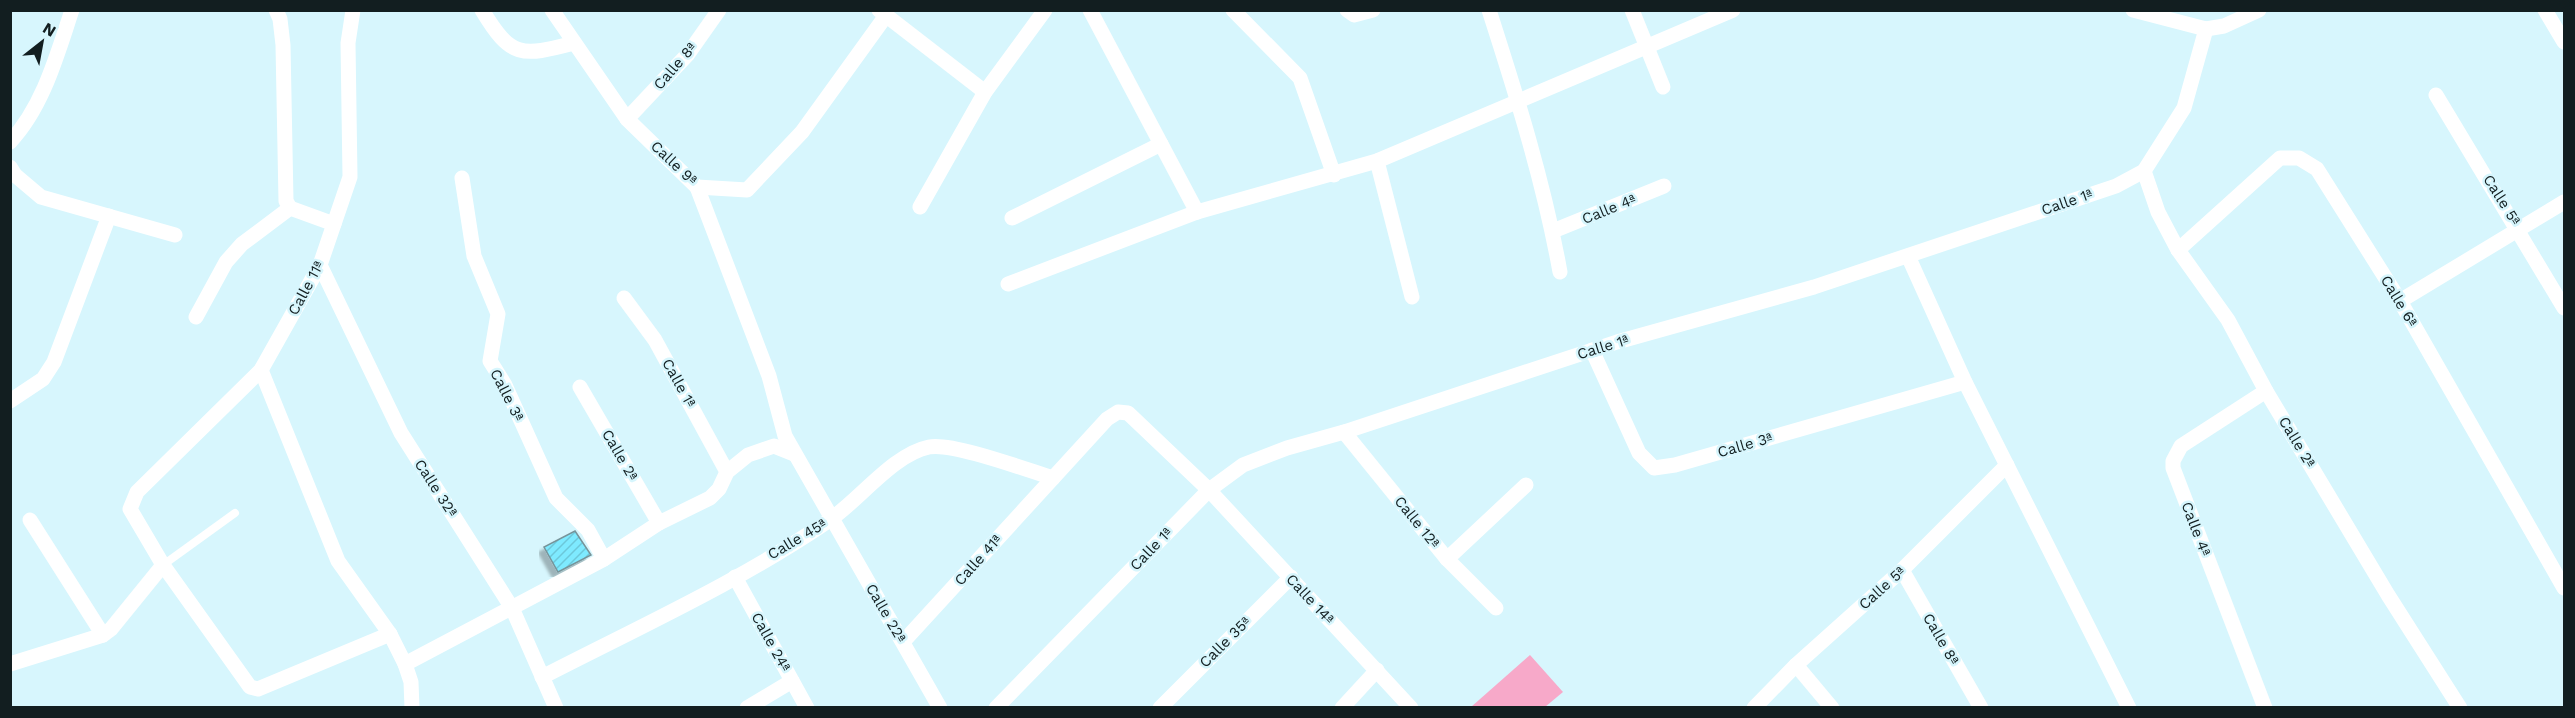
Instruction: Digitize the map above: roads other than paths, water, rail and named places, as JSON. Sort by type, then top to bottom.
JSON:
[{"type":"street","points":[[10,142],[27,122],[40,96],[72,10]]},
{"type":"street","points":[[276,10],[280,19],[283,45],[286,201],[290,208],[334,224]]},
{"type":"street","name":"Calle 11ª","points":[[163,565],[130,509],[137,492],[261,370],[320,265],[350,177],[348,43],[353,10]]},
{"type":"street","points":[[482,10],[500,39],[520,51],[544,51],[574,43]]},
{"type":"street","name":"Calle 9ª","points":[[552,10],[627,119],[697,187],[747,190],[802,132],[882,14]]},
{"type":"street","name":"Calle 8ª","points":[[627,119],[688,54],[719,10]]},
{"type":"street","points":[[920,207],[985,92],[1045,10]]},
{"type":"street","points":[[1090,10],[1197,212]]},
{"type":"street","points":[[1233,10],[1300,78],[1335,175]]},
{"type":"street","points":[[1347,10],[1354,15],[1373,10]]},
{"type":"street","points":[[1489,10],[1518,101],[1553,231],[1560,272]]},
{"type":"street","points":[[1632,10],[1663,87]]},
{"type":"street","points":[[1008,284],[1197,212],[1335,175],[1377,161],[1733,10]]},
{"type":"street","points":[[2133,10],[2171,15],[2205,29],[2224,26],[2259,10]]},
{"type":"street","points":[[2545,10],[2565,42]]},
{"type":"street","points":[[882,14],[985,92]]},
{"type":"street","name":"Calle 1ª","points":[[996,708],[1209,490],[1243,465],[1287,447],[1344,432],[1592,350],[1814,287],[2116,186],[2144,171],[2184,108],[2205,29]]},
{"type":"street","name":"Calle 5ª","points":[[2436,95],[2565,308]]},
{"type":"street","points":[[1012,218],[1161,144]]},
{"type":"street","name":"Calle 6ª","points":[[2178,250],[2280,158],[2299,158],[2317,169],[2400,301],[2563,583]]},
{"type":"street","points":[[1377,161],[1412,297]]},
{"type":"street","points":[[10,167],[15,175],[41,197],[175,235]]},
{"type":"street","name":"Calle 2ª","points":[[2144,171],[2158,212],[2178,250],[2228,320],[2266,391],[2388,595],[2460,708]]},
{"type":"street","name":"Calle 3ª","points":[[462,178],[474,256],[498,314],[490,361],[505,385],[556,498],[588,530],[604,559]]},
{"type":"street","name":"Calle 4ª","points":[[1553,231],[1664,186]]},
{"type":"street","name":"Calle 22ª","points":[[697,187],[769,376],[785,436],[940,708]]},
{"type":"street","points":[[2400,301],[2565,202]]},
{"type":"street","points":[[196,317],[226,262],[242,244],[290,208]]},
{"type":"street","points":[[10,401],[43,379],[54,362],[109,216]]},
{"type":"street","points":[[1908,256],[1965,382],[2129,708]]},
{"type":"street","name":"Calle 32ª","points":[[320,265],[401,433],[513,608],[556,708]]},
{"type":"street","name":"Calle 1ª","points":[[624,298],[655,340],[727,472]]},
{"type":"street","name":"Calle 3ª","points":[[1592,350],[1639,453],[1654,468],[1675,465],[1965,382]]},
{"type":"street","points":[[261,370],[338,561],[390,634],[405,664],[411,682],[412,708]]},
{"type":"street","name":"Calle 2ª","points":[[580,387],[659,523]]},
{"type":"street","name":"Calle 4ª","points":[[2265,708],[2173,468],[2173,461],[2181,446],[2266,391]]},
{"type":"street","name":"Calle 41ª","points":[[903,642],[1053,478],[1118,412],[1128,413],[1209,490]]},
{"type":"street","name":"Calle 12ª","points":[[1344,432],[1447,559],[1496,608]]},
{"type":"street","points":[[405,664],[604,559],[659,523],[710,498],[719,489],[727,472],[748,456],[774,446],[794,454]]},
{"type":"street","name":"Calle 45ª","points":[[542,676],[735,577],[831,518],[909,454],[931,446],[957,450],[1053,478]]},
{"type":"street","name":"Calle 5ª","points":[[1754,708],[1796,665],[1902,570],[2007,465]]},
{"type":"street","points":[[1447,559],[1526,485]]},
{"type":"street","name":"Calle 14ª","points":[[1209,490],[1412,708]]},
{"type":"street","points":[[30,520],[103,634]]},
{"type":"street","points":[[10,664],[103,634],[111,629],[163,565],[250,687],[258,689],[390,634]]},
{"type":"street","name":"Calle 8ª","points":[[1902,570],[1981,708]]},
{"type":"street","name":"Calle 24ª","points":[[735,577],[807,708]]},
{"type":"street","name":"Calle 35ª","points":[[1160,708],[1290,578]]},
{"type":"street","points":[[1796,665],[1832,708]]},
{"type":"street","points":[[1342,708],[1377,670]]},
{"type":"street","points":[[747,708],[792,681]]},
{"type":"lane","points":[[163,565],[235,513]]}]
